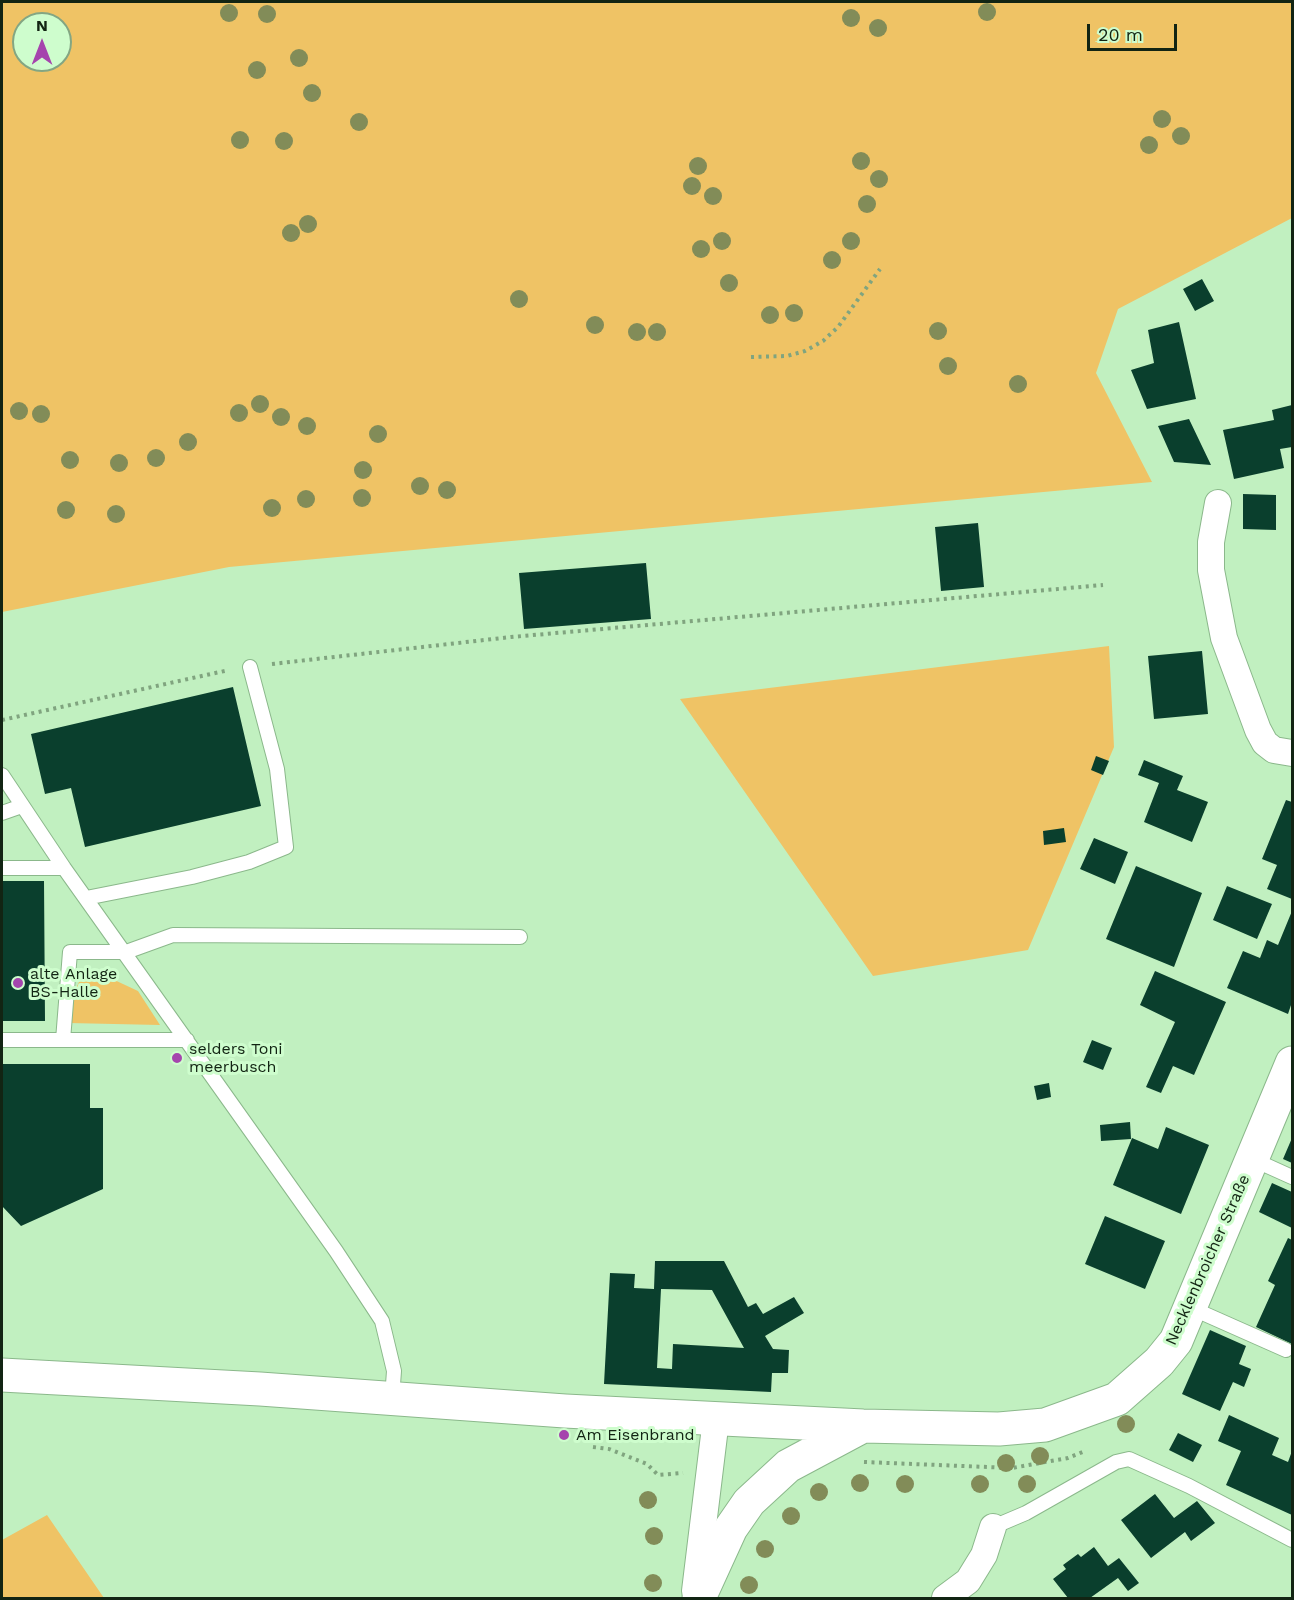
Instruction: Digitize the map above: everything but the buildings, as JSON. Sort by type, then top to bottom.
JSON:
[{"type":"main road","name":"Necklenbroicher Straße","points":[[2,1375],[260,1389],[392,1400],[716,1419],[999,1430],[1045,1425],[1079,1415],[1117,1399],[1159,1362],[1176,1341],[1293,1063]]},
{"type":"main road","points":[[697,1599],[731,1528],[749,1502],[788,1466],[863,1426]]},
{"type":"street","points":[[1218,503],[1211,543],[1211,570],[1224,638],[1265,743],[1274,750],[1293,753]]},
{"type":"street","points":[[697,1599],[716,1419]]},
{"type":"street","points":[[945,1599],[968,1581],[984,1555],[993,1527]]},
{"type":"lane","points":[[86,898],[192,878],[249,862],[286,847],[277,768],[250,667]]},
{"type":"lane","points":[[2,775],[64,868],[187,1040],[210,1081],[330,1255],[382,1321],[394,1371],[392,1400]]},
{"type":"lane","points":[[2,813],[22,806]]},
{"type":"lane","points":[[2,868],[64,868]]},
{"type":"lane","points":[[63,1040],[70,952],[126,952],[173,935],[520,936]]},
{"type":"lane","points":[[2,1040],[187,1040]]},
{"type":"lane","points":[[1252,1159],[1293,1177]]},
{"type":"lane","points":[[1190,1307],[1286,1350]]},
{"type":"lane","points":[[993,1527],[1026,1513],[1116,1462],[1129,1459],[1189,1486],[1293,1540]]},
{"type":"path","points":[[751,357],[787,356],[823,341],[838,327],[880,268]]},
{"type":"path","points":[[2,720],[250,667],[511,637],[1103,585]]},
{"type":"shaded area","points":[[2,2],[1292,2],[1292,218],[1118,309],[1096,373],[1152,482],[229,567],[2,612]]},
{"type":"shaded area","points":[[1109,646],[1114,747],[1028,950],[873,976],[680,699]]},
{"type":"shaded area","points":[[90,976],[108,977],[138,991],[160,1025],[68,1023],[70,1001],[79,982]]},
{"type":"shaded area","points":[[47,1515],[104,1598],[2,1598],[2,1540]]},
{"type":"place","name":"alte Anlage BS-Halle","points":[[18,983]]},
{"type":"place","name":"selders Toni meerbusch","points":[[177,1058]]},
{"type":"place","name":"Am Eisenbrand","points":[[564,1435]]}]
